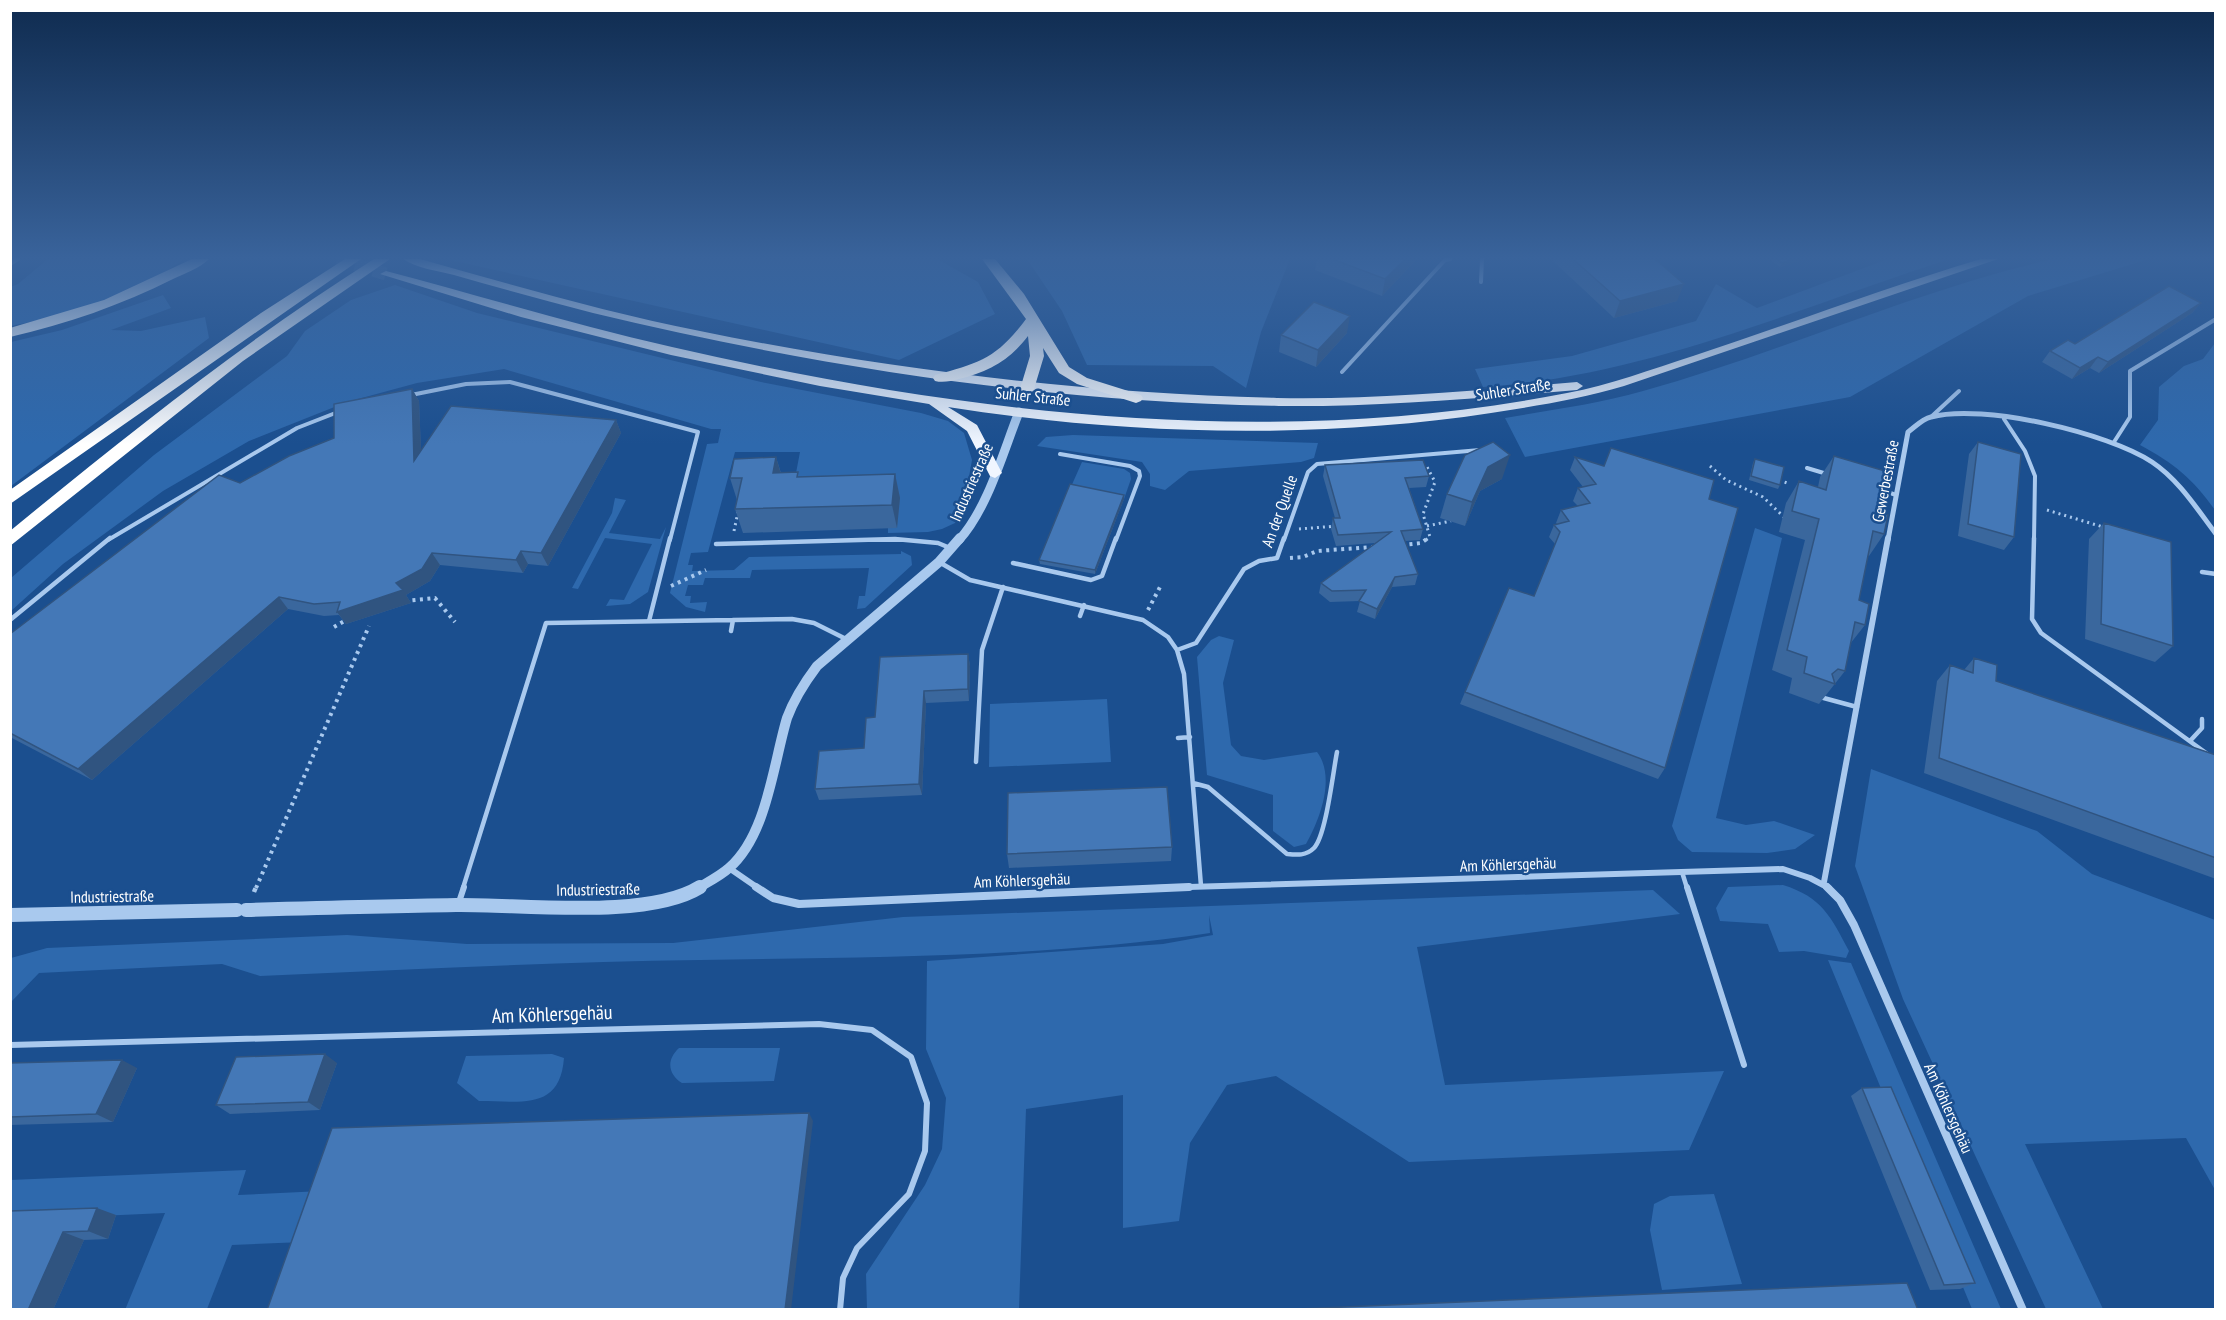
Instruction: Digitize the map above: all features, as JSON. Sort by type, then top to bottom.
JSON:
[{"type":"highway","points":[[10,333],[55,321]]},
{"type":"highway","points":[[10,498],[95,441],[260,321]]},
{"type":"highway","points":[[10,540],[145,430],[291,321]]},
{"type":"highway","points":[[939,378],[992,364],[1016,344],[1032,321]]},
{"type":"highway","points":[[1027,389],[1035,369],[1037,356],[1032,321]]},
{"type":"highway","points":[[1032,321],[1064,370],[1082,381],[1136,398]]},
{"type":"highway","points":[[10,511],[95,441]]},
{"type":"main road","name":"Suhler Straße","points":[[546,321],[814,380],[927,399],[1111,420],[1215,425],[1323,424],[1402,420],[1511,408],[1571,396],[1686,362],[1809,321]]},
{"type":"main road","name":"Suhler Straße","points":[[643,321],[939,378],[1027,389],[1136,398],[1254,402],[1487,395],[1578,386],[1686,362]]},
{"type":"main road","points":[[1019,411],[1027,389]]},
{"type":"main road","points":[[927,399],[972,428],[995,473]]},
{"type":"street","name":"Industriestraße","points":[[10,915],[458,905],[530,907],[649,905],[693,891],[729,868],[745,849],[757,828],[788,716],[801,687],[817,666],[846,639],[953,549],[968,530],[995,473],[1019,411]]},
{"type":"street","points":[[1930,417],[1968,414],[2004,418],[2061,427],[2114,442],[2150,460],[2177,481],[2216,534]]},
{"type":"street","name":"Gewerbestraße","points":[[1824,882],[1908,432],[1930,417]]},
{"type":"street","name":"Am Köhlersgehäu","points":[[729,868],[773,898],[800,904],[1201,886],[1783,869],[1824,882],[1841,900],[1854,926],[2023,1310]]},
{"type":"lane","points":[[1342,372],[1389,321]]},
{"type":"lane","points":[[2114,442],[2130,417],[2130,371],[2213,321]]},
{"type":"lane","points":[[407,396],[466,384],[510,382],[698,432],[649,621]]},
{"type":"lane","points":[[1930,417],[1959,391]]},
{"type":"lane","points":[[10,620],[114,536],[229,466],[297,428],[349,409]]},
{"type":"lane","points":[[2004,418],[2025,451],[2035,476],[2032,619],[2040,633],[2211,758]]},
{"type":"lane","name":"An der Quelle","points":[[1177,650],[1196,643],[1244,569],[1259,561],[1277,558],[1308,472],[1317,464],[1482,450]]},
{"type":"lane","points":[[1013,563],[1091,580],[1102,576],[1140,482],[1139,471],[1130,466],[1060,454]]},
{"type":"lane","points":[[1807,468],[1830,474]]},
{"type":"lane","points":[[1879,482],[1896,495]]},
{"type":"lane","points":[[1865,484],[1896,495]]},
{"type":"lane","points":[[716,544],[895,538],[938,543],[953,549]]},
{"type":"lane","points":[[939,562],[970,580],[1143,620],[1168,637],[1177,650],[1184,674],[1201,886]]},
{"type":"lane","points":[[2202,572],[2216,574]]},
{"type":"lane","points":[[976,762],[982,650],[987,628],[1003,587]]},
{"type":"lane","points":[[1080,616],[1084,605]]},
{"type":"lane","points":[[714,620],[716,611]]},
{"type":"lane","points":[[458,905],[546,623],[792,619],[814,623],[846,639]]},
{"type":"lane","points":[[731,631],[733,620]]},
{"type":"lane","points":[[987,628],[994,629]]},
{"type":"lane","points":[[974,648],[982,650]]},
{"type":"lane","points":[[1820,697],[1857,707]]},
{"type":"lane","points":[[2190,741],[2202,728],[2202,719]]},
{"type":"lane","points":[[1178,738],[1190,737]]},
{"type":"lane","points":[[1194,783],[1208,787],[1287,854],[1299,856],[1314,850],[1320,839],[1337,752]]},
{"type":"lane","points":[[1682,872],[1744,1065]]},
{"type":"lane","name":"Am Köhlersgehäu","points":[[10,1045],[808,1024],[872,1030],[911,1057],[927,1103],[926,1151],[909,1194],[857,1248],[843,1278],[840,1310]]},
{"type":"path","points":[[1400,545],[1421,543],[1430,537],[1423,514],[1435,482],[1420,454]]},
{"type":"path","points":[[1710,466],[1726,480],[1763,497],[1782,517],[1791,520]]},
{"type":"path","points":[[1769,477],[1790,484]]},
{"type":"path","points":[[737,514],[739,506]]},
{"type":"path","points":[[2048,510],[2107,528]]},
{"type":"path","points":[[1426,526],[1451,521]]},
{"type":"path","points":[[1287,528],[1337,526]]},
{"type":"path","points":[[1277,558],[1303,557],[1317,551],[1379,547]]},
{"type":"path","points":[[658,589],[674,585],[706,570]]},
{"type":"path","points":[[1143,620],[1160,587]]},
{"type":"path","points":[[398,603],[408,599],[435,598],[455,622]]},
{"type":"path","points":[[334,627],[348,619]]},
{"type":"path","points":[[242,910],[369,626]]},
{"type":"shaded area","points":[[11,321],[35,321],[11,326]]},
{"type":"shaded area","points":[[89,321],[137,321],[111,330],[141,331],[189,321],[206,321],[209,338],[11,486],[11,342],[62,330]]},
{"type":"shaded area","points":[[320,321],[508,321],[761,382],[921,413],[948,421],[964,433],[972,460],[963,511],[955,523],[942,529],[928,532],[888,533],[888,528],[804,501],[796,473],[800,452],[735,452],[708,552],[691,553],[688,565],[693,565],[692,571],[734,570],[749,557],[901,554],[901,551],[911,556],[912,565],[865,608],[857,609],[859,596],[865,596],[869,568],[752,570],[750,578],[705,578],[703,585],[688,585],[685,596],[691,596],[690,603],[707,602],[705,612],[686,607],[670,593],[707,444],[718,443],[721,429],[711,429],[504,369],[417,383],[347,402],[249,441],[163,491],[63,564],[11,611],[11,578],[154,455],[287,356],[305,331]]},
{"type":"shaded area","points":[[722,321],[981,321],[899,360]]},
{"type":"shaded area","points":[[1066,321],[1266,321],[1246,388],[1213,366],[1087,365]]},
{"type":"shaded area","points":[[1696,321],[1772,321],[1662,355],[1544,380],[1483,387],[1475,369],[1572,356]]},
{"type":"shaded area","points":[[1854,321],[1985,321],[1850,397],[1525,457],[1505,418],[1626,396],[1746,359]]},
{"type":"shaded area","points":[[2215,343],[2215,510],[2182,473],[2140,445],[2158,420],[2159,387],[2184,366],[2203,359]]},
{"type":"shaded area","points":[[1073,435],[1318,443],[1314,458],[1301,462],[1189,471],[1165,490],[1150,486],[1150,474],[1142,462],[1037,446],[1046,437]]},
{"type":"shaded area","points":[[1082,462],[1124,469],[1130,473],[1131,479],[1124,499],[1070,489]]},
{"type":"shaded area","points":[[615,498],[626,500],[609,533],[660,539],[666,527],[648,592],[630,604],[606,606],[610,599],[624,600],[652,544],[605,538],[578,589],[572,588],[612,513]]},
{"type":"shaded area","points":[[1755,528],[1782,538],[1716,818],[1746,825],[1774,821],[1815,835],[1795,849],[1767,853],[1692,852],[1678,840],[1672,826]]},
{"type":"shaded area","points":[[1219,636],[1234,640],[1223,683],[1231,745],[1241,756],[1264,760],[1317,752],[1323,762],[1326,786],[1324,798],[1306,844],[1294,847],[1273,831],[1273,795],[1207,775],[1197,657],[1211,640]]},
{"type":"shaded area","points":[[1107,699],[1111,762],[989,767],[990,704]]},
{"type":"shaded area","points":[[1871,769],[2037,831],[2092,874],[2215,920],[2215,1190],[2186,1138],[2025,1144],[2103,1309],[2046,1309],[1903,999],[1855,866]]},
{"type":"shaded area","points":[[1783,885],[1807,896],[1824,910],[1849,951],[1846,958],[1804,951],[1779,952],[1768,924],[1720,921],[1716,908],[1728,887]]},
{"type":"shaded area","points":[[1653,890],[1680,914],[1417,947],[1445,1085],[1724,1071],[1689,1150],[1409,1162],[1276,1076],[1227,1085],[1190,1143],[1179,1221],[1123,1228],[1123,1095],[1026,1109],[1019,1309],[867,1309],[866,1274],[925,1185],[942,1149],[946,1098],[926,1049],[927,961],[1163,944],[1213,935],[1209,915],[1210,933],[1019,952],[891,957],[590,962],[260,976],[222,964],[39,973],[11,1002],[11,958],[47,948],[347,935],[467,944],[673,943],[903,917]]},
{"type":"shaded area","points":[[1828,960],[1851,963],[2001,1309],[1972,1309]]},
{"type":"shaded area","points":[[679,1048],[780,1048],[774,1081],[682,1083],[670,1067],[672,1057]]},
{"type":"shaded area","points":[[552,1054],[564,1058],[561,1075],[555,1087],[546,1095],[536,1099],[509,1102],[479,1101],[457,1083],[466,1056]]},
{"type":"shaded area","points":[[246,1170],[238,1195],[322,1191],[303,1242],[232,1245],[207,1309],[125,1310],[165,1213],[11,1220],[10,1180]]},
{"type":"shaded area","points":[[1714,1194],[1742,1284],[1662,1290],[1650,1230],[1654,1204],[1670,1196]]},
{"type":"building","points":[[1295,321],[1346,321],[1318,350],[1281,335]]},
{"type":"building","points":[[2113,321],[2173,321],[2108,362],[2098,357],[2080,368],[2050,351],[2068,340],[2075,344]]},
{"type":"building","points":[[412,389],[414,461],[451,406],[616,420],[541,553],[521,551],[516,560],[432,553],[422,569],[396,583],[403,590],[337,612],[340,602],[314,604],[279,597],[78,769],[10,733],[10,634],[219,475],[240,483],[289,456],[334,438],[334,404]]},
{"type":"building","points":[[1493,442],[1510,455],[1488,467],[1472,502],[1447,494],[1465,455]]},
{"type":"building","points":[[1978,442],[2021,454],[2014,537],[1968,524]]},
{"type":"building","points":[[1611,448],[1714,480],[1709,499],[1738,508],[1665,768],[1465,692],[1509,588],[1534,596],[1560,532],[1554,525],[1569,521],[1561,510],[1590,503],[1578,488],[1596,484],[1575,457],[1604,466]]},
{"type":"building","points":[[1834,456],[1885,471],[1877,511],[1888,515],[1884,534],[1873,531],[1859,600],[1869,604],[1865,625],[1855,622],[1845,671],[1838,669],[1832,674],[1835,684],[1804,673],[1807,657],[1787,650],[1819,519],[1792,511],[1799,481],[1826,490]]},
{"type":"building","points":[[776,457],[773,473],[798,472],[797,477],[895,474],[892,505],[735,509],[742,478],[730,478],[734,459]]},
{"type":"building","points":[[1755,459],[1784,467],[1780,485],[1751,476]]},
{"type":"building","points":[[1423,460],[1429,476],[1405,478],[1423,529],[1401,531],[1418,574],[1395,577],[1377,609],[1359,601],[1366,590],[1332,591],[1321,583],[1391,532],[1338,535],[1333,518],[1340,518],[1325,465]]},
{"type":"building","points":[[1070,484],[1124,495],[1095,570],[1039,560]]},
{"type":"building","points":[[2104,523],[2171,542],[2173,646],[2101,624]]},
{"type":"building","points":[[968,654],[968,689],[924,691],[919,784],[815,789],[819,751],[864,748],[866,718],[875,717],[880,657]]},
{"type":"building","points":[[1974,658],[1997,665],[1996,681],[2216,755],[2216,858],[1939,758],[1950,665],[1973,673]]},
{"type":"building","points":[[1167,787],[1172,847],[1007,854],[1008,793]]},
{"type":"building","points":[[325,1054],[308,1102],[216,1105],[236,1057]]},
{"type":"building","points":[[122,1060],[96,1114],[10,1117],[10,1063]]},
{"type":"building","points":[[1891,1087],[1975,1283],[1944,1285],[1862,1088]]},
{"type":"building","points":[[809,1113],[785,1310],[267,1310],[332,1128]]},
{"type":"building","points":[[97,1208],[88,1231],[63,1232],[28,1310],[10,1310],[10,1211]]},
{"type":"building","points":[[1907,1283],[1918,1310],[1273,1310]]}]
